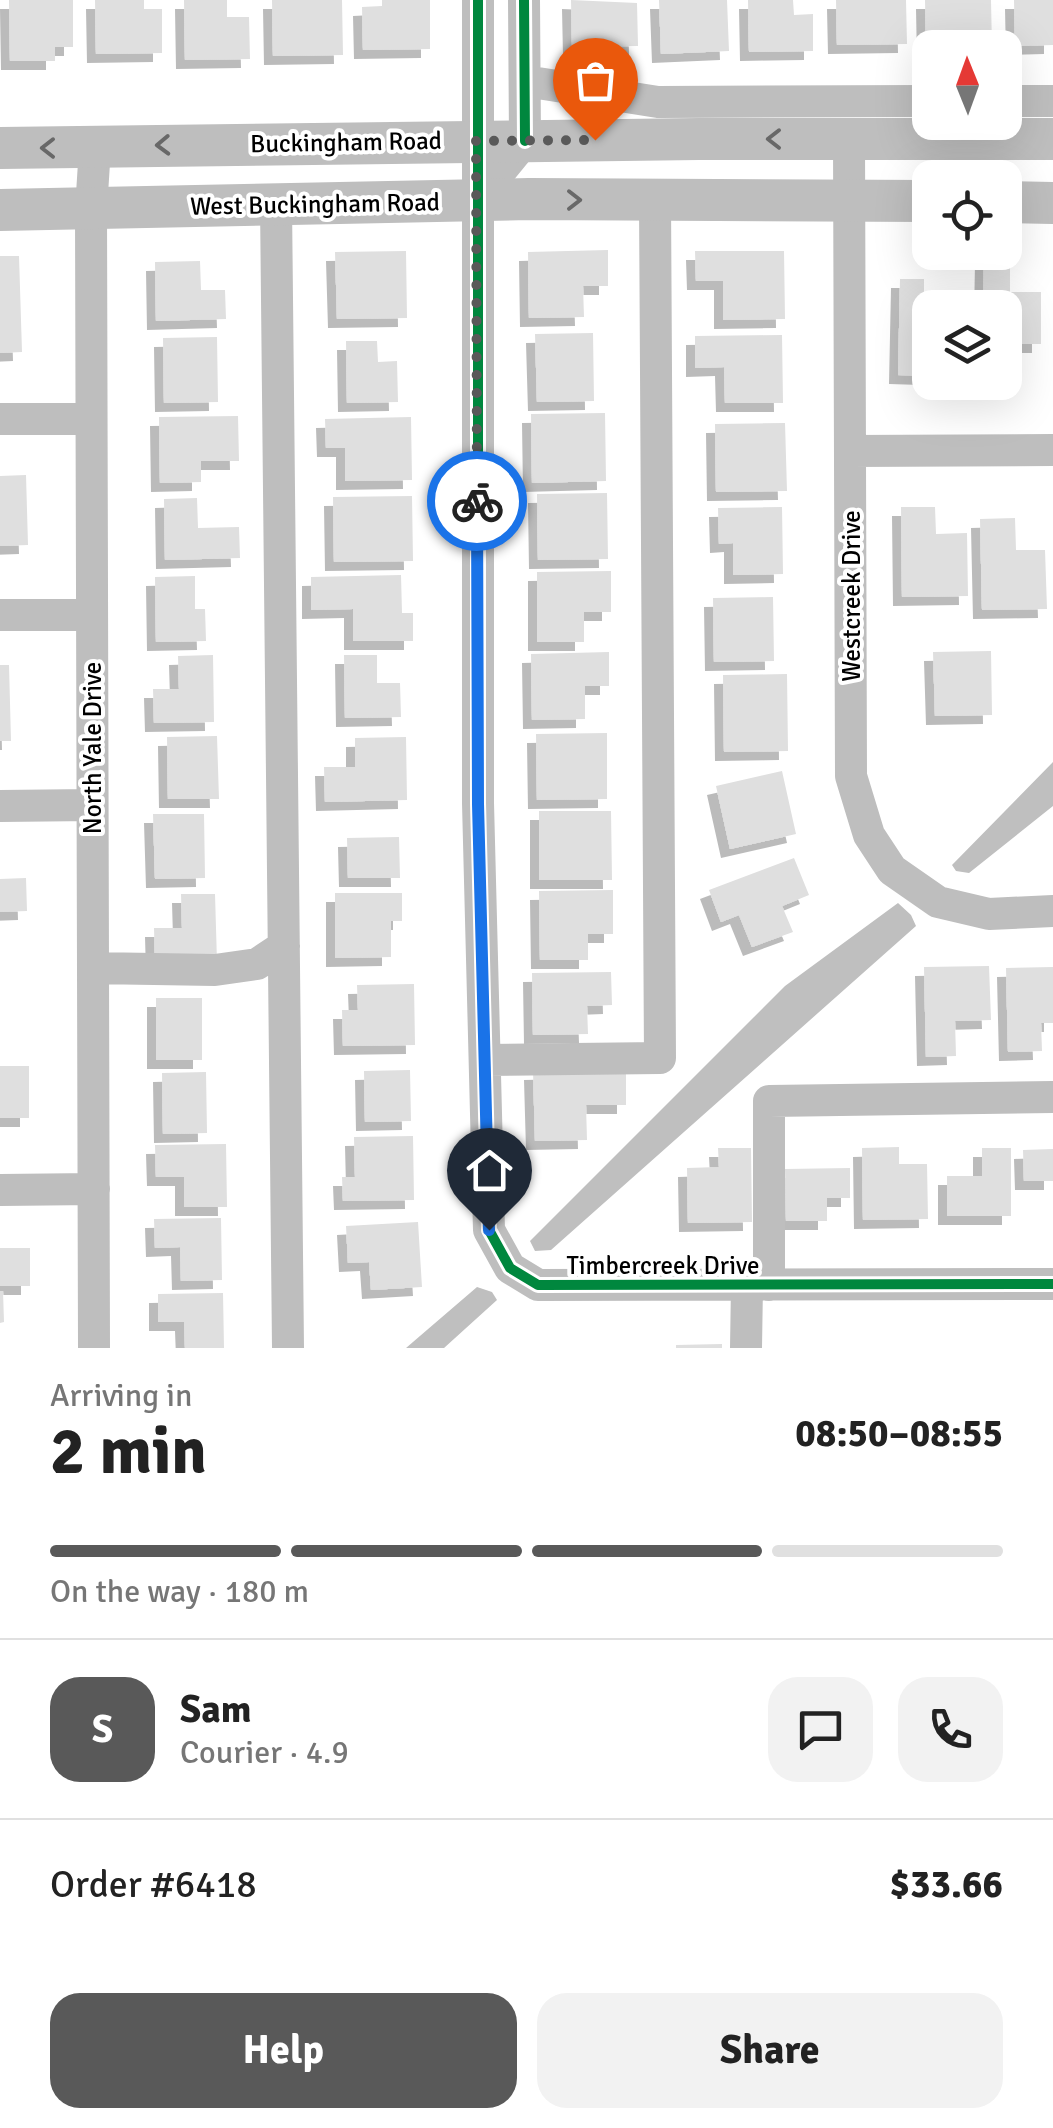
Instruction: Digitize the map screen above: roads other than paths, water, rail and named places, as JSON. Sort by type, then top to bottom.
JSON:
[{"type":"main road","name":"Buckingham Road","points":[[0,148],[1053,139]]},
{"type":"main road","name":"West Buckingham Road","points":[[0,210],[476,201],[912,202]]},
{"type":"main road","points":[[1022,202],[1053,203]]},
{"type":"street","name":"Timbercreek Drive","points":[[478,0],[478,804],[489,1230],[510,1268],[538,1286],[1053,1284]]},
{"type":"street","points":[[476,201],[525,141],[524,0]]},
{"type":"street","points":[[525,81],[658,102],[912,101]]},
{"type":"street","points":[[1022,101],[1053,100]]},
{"type":"street","name":"Westcreek Drive","points":[[849,140],[851,776],[869,835],[892,870],[938,902],[989,914],[1053,911]]},
{"type":"street","name":"North Yale Drive","points":[[94,1348],[90,210],[96,147]]},
{"type":"street","points":[[484,1060],[660,1058],[655,200]]},
{"type":"street","points":[[276,204],[288,1348]]},
{"type":"street","points":[[0,419],[91,418]]},
{"type":"street","points":[[850,451],[1053,450]]},
{"type":"street","points":[[0,616],[92,615]]},
{"type":"street","points":[[0,806],[92,805]]},
{"type":"street","points":[[93,968],[215,970],[257,964],[284,946]]},
{"type":"street","points":[[746,1348],[758,1285],[769,1101],[1053,1097]]},
{"type":"street","points":[[0,1190],[94,1189]]}]
